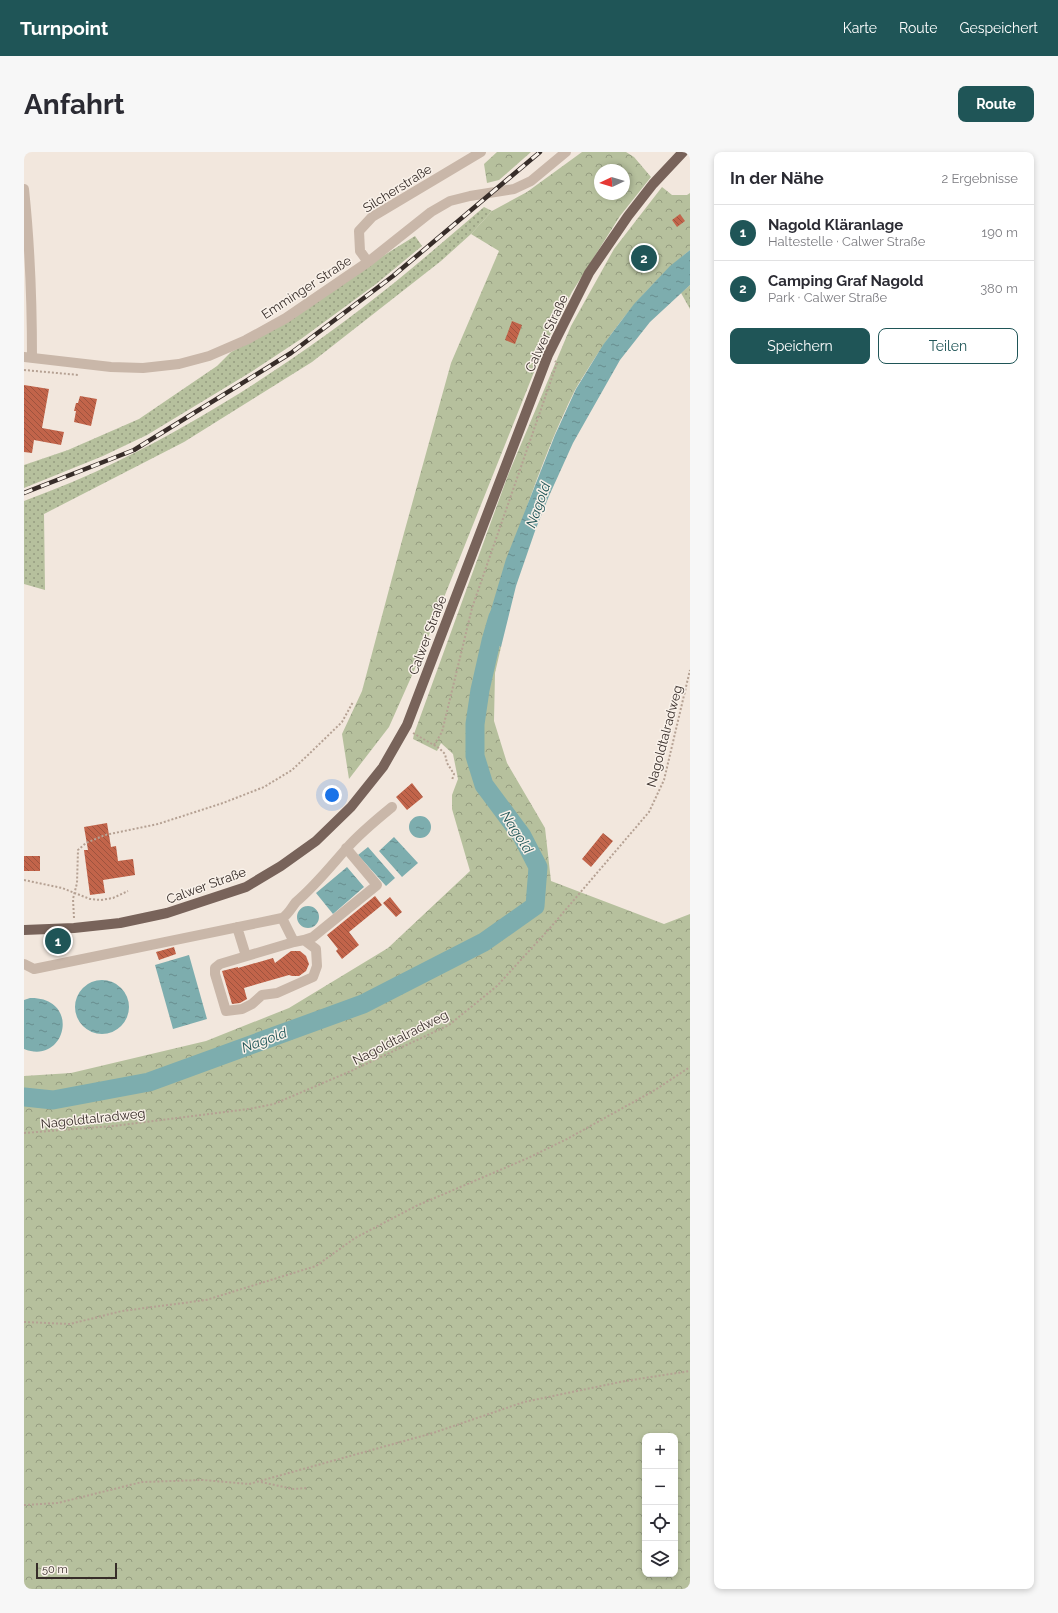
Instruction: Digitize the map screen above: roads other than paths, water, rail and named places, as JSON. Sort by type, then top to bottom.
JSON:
[{"type":"main road","name":"Calwer Straße","points":[[24,930],[74,928],[120,923],[168,913],[246,887],[281,866],[316,841],[351,807],[383,767],[407,725],[548,355],[589,273],[632,211],[653,184],[683,152]]},
{"type":"street","name":"Silcherstraße","points":[[368,262],[360,250],[359,232],[372,217],[481,152]]},
{"type":"street","name":"Emminger Straße","points":[[28,358],[111,367],[143,368],[179,364],[209,356],[246,340],[286,318],[368,262],[431,212],[450,201],[470,196],[514,189],[531,181],[566,152]]},
{"type":"street","points":[[24,189],[30,242],[32,303],[28,358]]},
{"type":"street","points":[[24,964],[34,969],[282,918],[289,914],[294,905],[314,886],[346,848],[392,807]]},
{"type":"street","points":[[282,918],[299,941],[316,948],[317,966],[313,977],[277,993],[262,995],[252,1004],[242,1009],[226,1011],[215,974],[215,968],[220,964],[246,956],[299,941],[313,937],[376,885],[346,848]]},
{"type":"street","points":[[237,927],[246,956]]},
{"type":"water","points":[[690,250],[690,285],[650,322],[620,360],[573,443],[535,531],[516,586],[501,647],[491,641],[482,640],[506,559],[555,435],[576,389],[603,345],[634,304],[670,266]]},
{"type":"water","points":[[420,816],[428,819],[431,827],[428,835],[420,838],[412,835],[409,827],[412,819]]},
{"type":"water","points":[[394,837],[418,863],[402,877],[379,851]]},
{"type":"water","points":[[368,847],[395,878],[386,886],[358,855]]},
{"type":"water","points":[[347,867],[364,887],[333,914],[316,893]]},
{"type":"water","points":[[304,906],[312,906],[319,913],[319,921],[312,928],[304,928],[297,921],[297,913]]},
{"type":"water","points":[[189,955],[207,1019],[173,1029],[155,965]]},
{"type":"water","points":[[97,980],[107,980],[117,984],[125,992],[129,1002],[129,1012],[125,1022],[117,1030],[107,1034],[97,1034],[87,1030],[79,1022],[75,1012],[75,1002],[79,992],[87,984]]},
{"type":"water","points":[[30,998],[46,1001],[57,1008],[62,1018],[62,1030],[58,1040],[50,1048],[38,1052],[24,1049],[24,1000]]},
{"type":"waterway","name":"Nagold","points":[[24,1097],[53,1100],[149,1082],[363,1004],[484,942],[535,906],[538,867],[522,836],[484,785],[475,756],[475,724],[480,690],[498,617]]},
{"type":"railway","points":[[24,493],[134,450],[291,353],[393,276],[540,152]]},
{"type":"place","name":"Camping Graf Nagold","points":[[644,258]]},
{"type":"place","name":"Nagold Kläranlage","points":[[58,941]]}]
